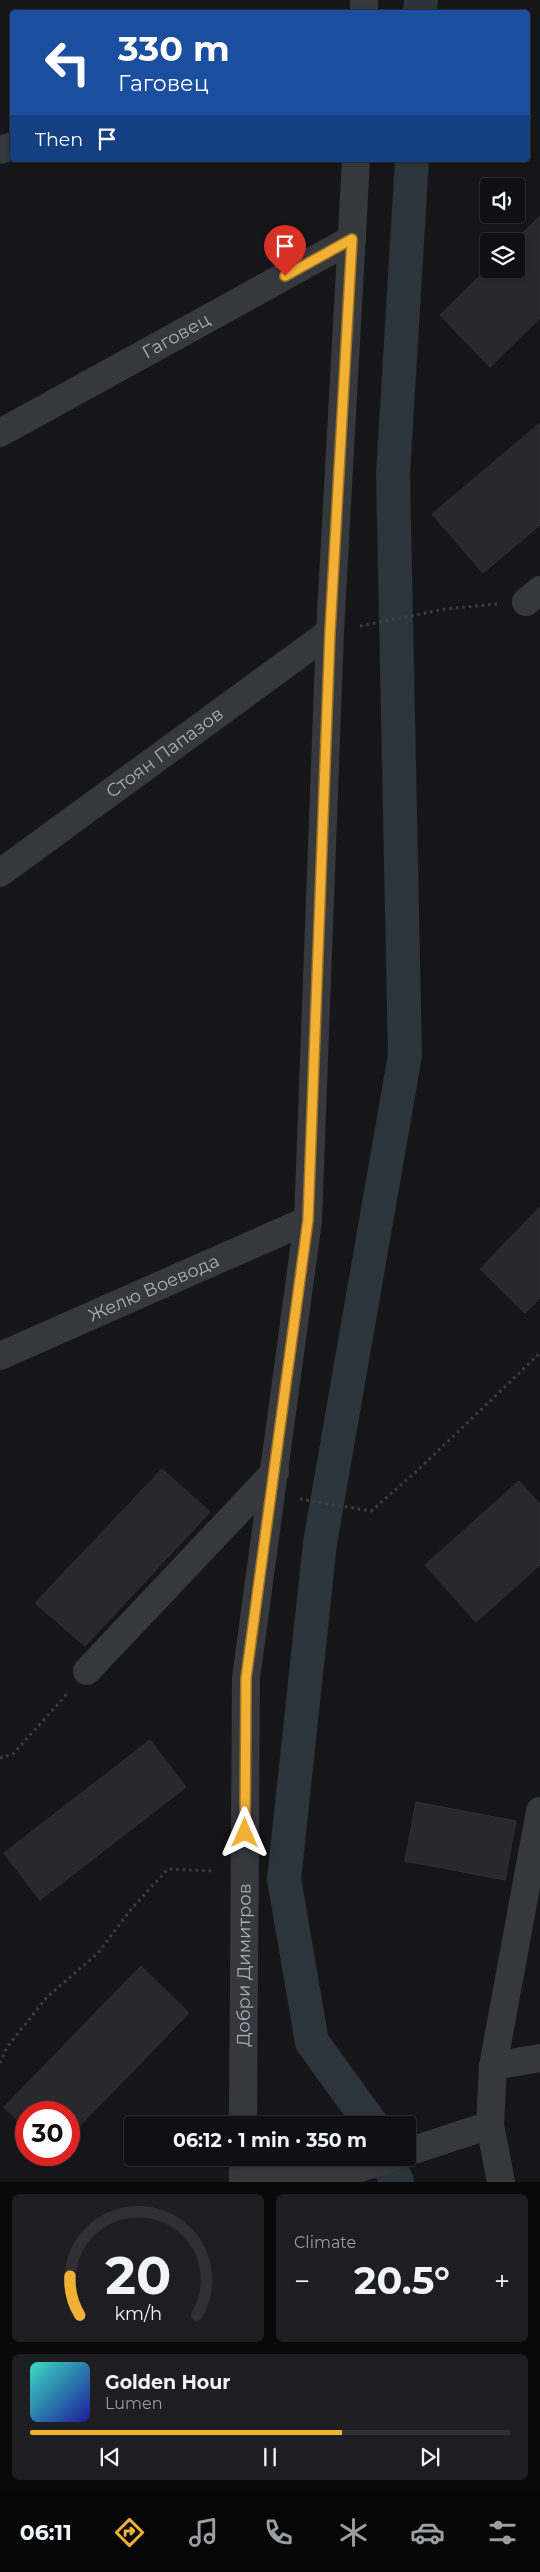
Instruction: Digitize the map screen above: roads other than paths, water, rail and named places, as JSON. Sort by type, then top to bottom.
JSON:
[{"type":"street","name":"Добри Димитров","points":[[243,2116],[246,1678],[308,1220],[330,632],[356,162]]},
{"type":"street","name":"Гаговец","points":[[0,433],[352,239]]},
{"type":"street","name":"Стоян Папазов","points":[[0,873],[330,632]]},
{"type":"street","name":"Желю Воевода","points":[[0,1356],[308,1220]]},
{"type":"street","points":[[87,1671],[275,1472]]},
{"type":"street","points":[[501,2182],[490,2125],[493,2066],[540,1811]]},
{"type":"street","points":[[493,2066],[540,2058]]},
{"type":"street","points":[[416,2149],[490,2125]]},
{"type":"street","points":[[243,2166],[244,2182],[342,2174],[366,2166]]},
{"type":"waterway","points":[[420,10],[421,0]]},
{"type":"waterway","points":[[365,2116],[312,2042],[284,1879],[320,1543],[405,1055],[393,474],[412,162]]},
{"type":"waterway","points":[[390,2166],[397,2182]]}]
